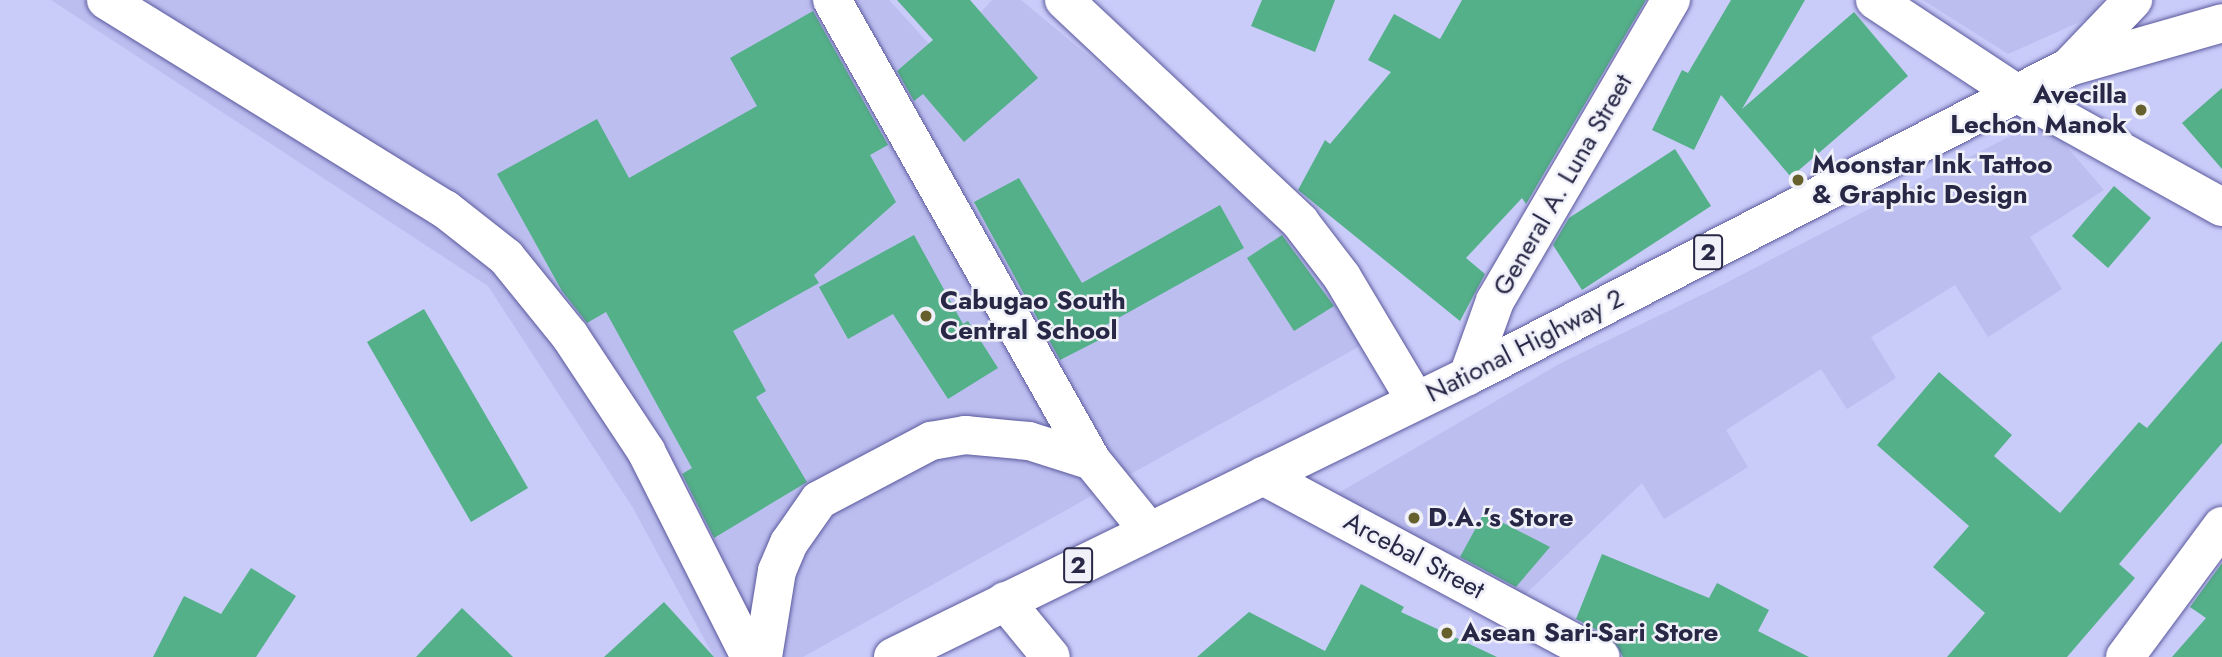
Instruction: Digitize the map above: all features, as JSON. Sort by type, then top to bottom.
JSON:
[{"type":"main road","points":[[106,0],[445,209],[506,257],[570,336],[646,451],[750,657]]},
{"type":"main road","points":[[832,0],[1092,461],[1148,530]]},
{"type":"main road","points":[[1064,0],[1300,222],[1342,277],[1416,401]]},
{"type":"main road","name":"General A. Luna Street","points":[[1468,376],[1501,290],[1671,0]]},
{"type":"main road","points":[[1875,0],[2016,93],[2222,207]]},
{"type":"main road","name":"National Highway 2","points":[[894,657],[1148,530],[1468,376],[2069,67],[2133,0]]},
{"type":"main road","points":[[2069,67],[2222,23]]},
{"type":"main road","points":[[763,657],[777,571],[789,543],[819,500],[931,441],[965,435],[1029,441],[1092,461]]},
{"type":"main road","name":"Arcebal Street","points":[[1263,475],[1601,657]]},
{"type":"main road","points":[[2125,657],[2222,526]]},
{"type":"main road","points":[[1005,601],[1051,657]]},
{"type":"shaded area","name":"Cabugao South Central School","points":[[51,0],[889,0],[940,56],[992,0],[1021,0],[1299,230],[1360,346],[803,657],[714,657],[633,508],[488,286]]},
{"type":"shaded area","points":[[1923,0],[2102,0],[2091,17],[2008,54]]},
{"type":"shaded area","points":[[2043,119],[2104,190],[2030,237],[2062,289],[1988,337],[1955,285],[1871,337],[1896,378],[1847,409],[1821,369],[1726,430],[1748,467],[1664,519],[1642,483],[1515,604],[1325,501],[1559,364],[1718,287]]},
{"type":"building","points":[[897,0],[970,0],[1038,78],[964,142],[923,94],[914,101],[897,71],[933,40]]},
{"type":"building","points":[[1262,0],[1335,0],[1315,52],[1251,26]]},
{"type":"building","points":[[1462,0],[1646,0],[1526,204],[1522,198],[1466,258],[1485,274],[1460,321],[1298,190],[1325,140],[1330,144],[1391,72],[1368,60],[1394,14],[1440,39]]},
{"type":"building","points":[[1731,0],[1805,0],[1742,109],[1854,12],[1908,76],[1791,177],[1721,95],[1694,150],[1652,130],[1682,70],[1688,73]]},
{"type":"building","points":[[813,11],[888,145],[870,155],[896,202],[814,275],[819,283],[733,331],[766,391],[756,397],[807,482],[714,538],[682,474],[692,468],[606,312],[587,323],[562,291],[497,174],[597,119],[629,178],[757,106],[730,58]]},
{"type":"building","points":[[2222,88],[2222,169],[2182,123]]},
{"type":"building","points":[[1675,149],[1711,206],[1582,290],[1553,245],[1569,218]]},
{"type":"building","points":[[1019,178],[1082,283],[1220,205],[1244,248],[1104,326],[1109,335],[1060,360],[974,202]]},
{"type":"building","points":[[2114,186],[2151,218],[2108,268],[2072,236]]},
{"type":"building","points":[[914,235],[963,324],[968,321],[998,368],[948,399],[893,314],[848,339],[819,287]]},
{"type":"building","points":[[1282,235],[1334,306],[1294,331],[1247,258]]},
{"type":"building","points":[[424,309],[528,488],[471,522],[367,342]]},
{"type":"building","points":[[2222,341],[2222,443],[2119,564],[2135,578],[2067,657],[1947,657],[1985,613],[1933,567],[1969,526],[1877,445],[1939,372],[2012,435],[1994,456],[2060,513],[2139,422],[2147,428]]},
{"type":"building","points":[[1484,513],[1550,547],[1516,587],[1460,557]]},
{"type":"building","points":[[1602,554],[1709,598],[1717,583],[1769,610],[1758,631],[1809,657],[1623,657],[1612,638],[1576,619]]},
{"type":"building","points":[[2222,563],[2222,657],[2172,657],[2206,618],[2190,607]]},
{"type":"building","points":[[251,568],[296,596],[256,657],[153,657],[184,596],[221,614]]},
{"type":"building","points":[[1361,584],[1404,607],[1401,612],[1497,657],[1197,657],[1249,612],[1325,651]]},
{"type":"building","points":[[664,602],[714,657],[604,657]]},
{"type":"building","points":[[462,608],[513,657],[416,657]]},
{"type":"place","name":"Avecilla Lechon Manok","points":[[2141,110]]},
{"type":"place","name":"Moonstar Ink Tattoo & Graphic Design","points":[[1798,180]]},
{"type":"place","name":"Cabugao South Central School","points":[[926,316]]},
{"type":"place","name":"D.A.’s Store","points":[[1414,518]]},
{"type":"place","name":"Asean Sari-Sari Store","points":[[1447,633]]}]
